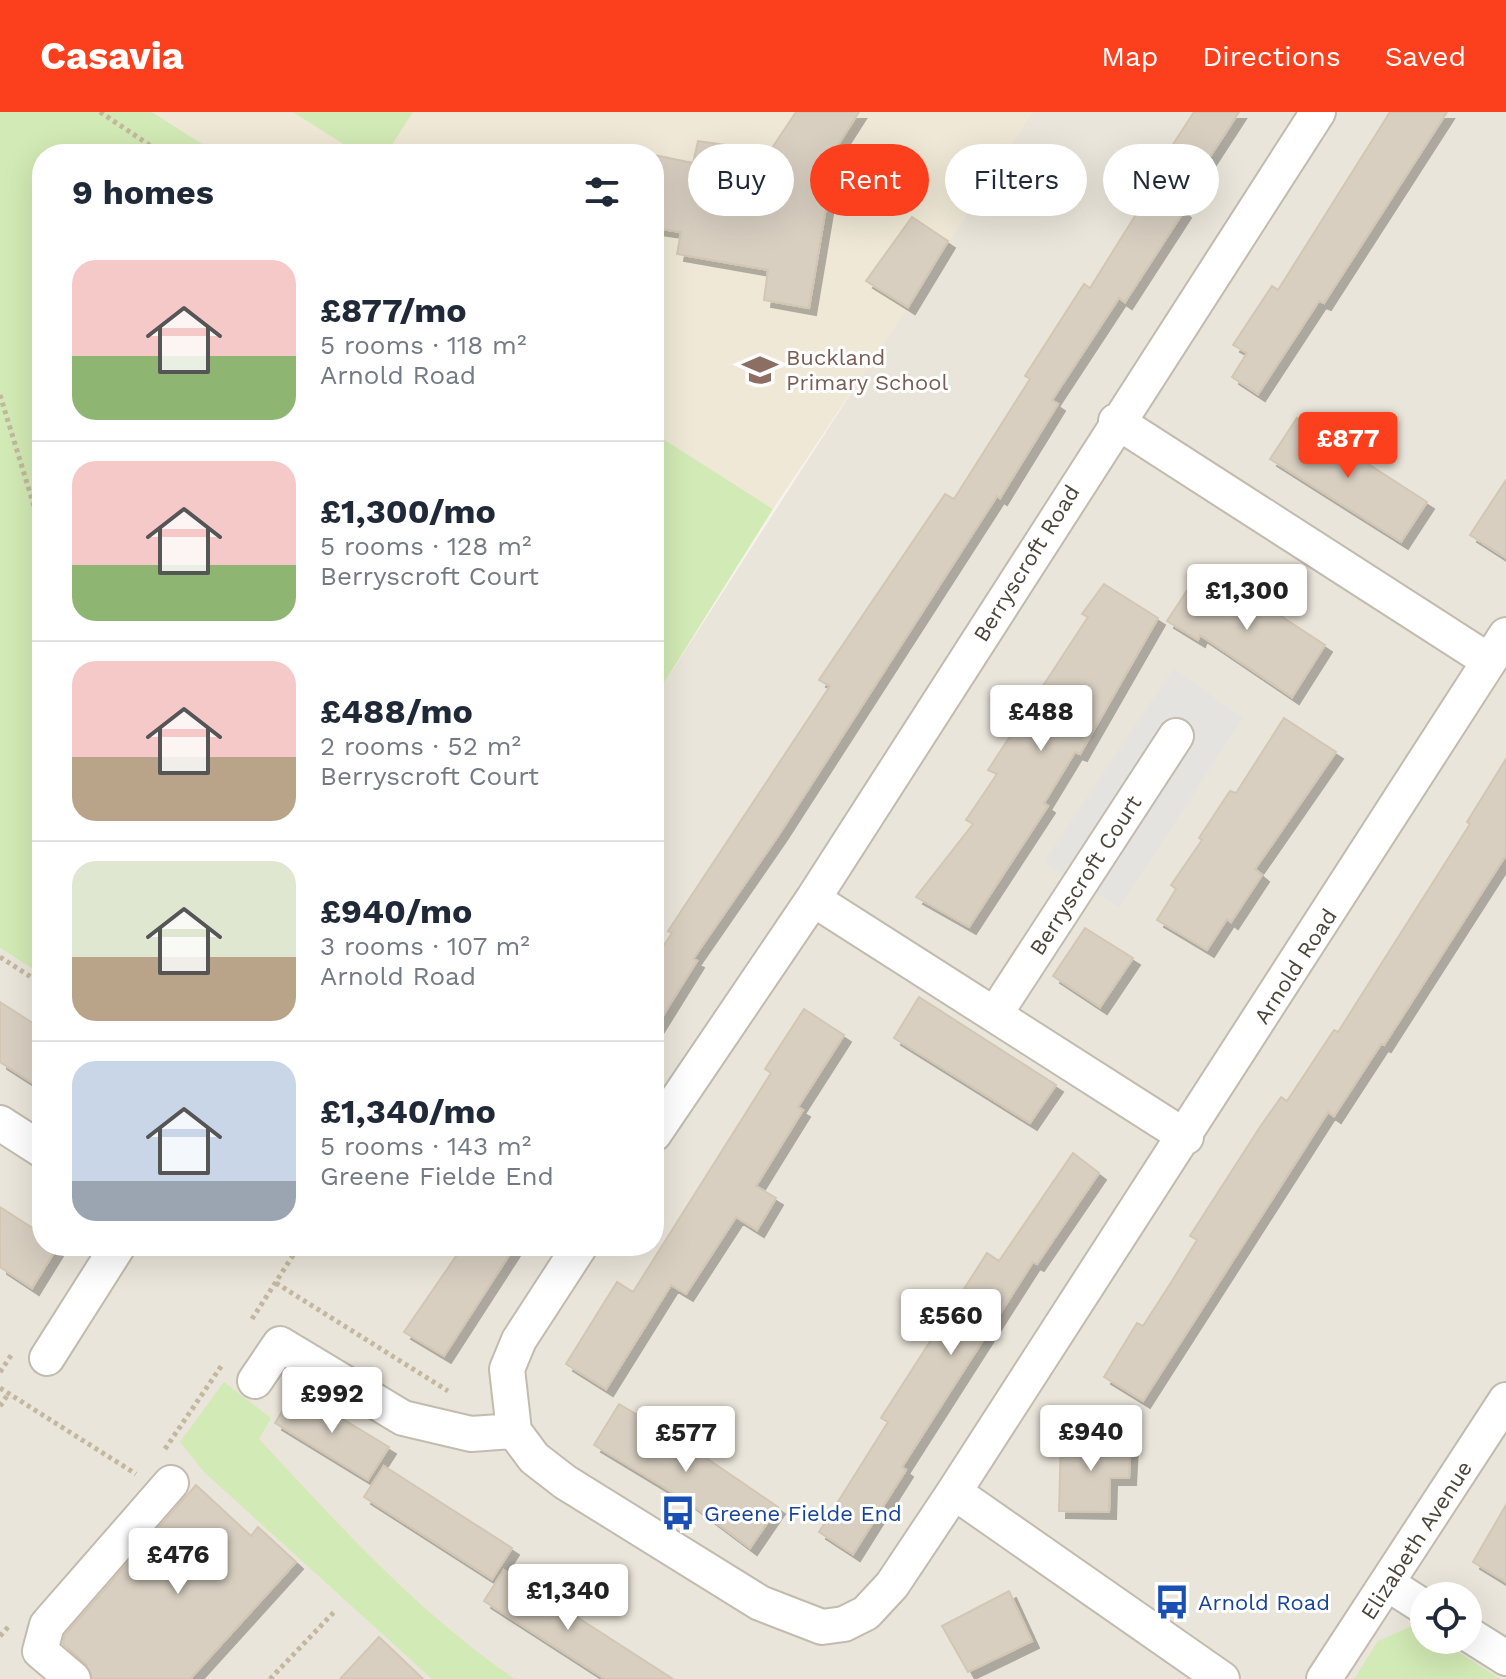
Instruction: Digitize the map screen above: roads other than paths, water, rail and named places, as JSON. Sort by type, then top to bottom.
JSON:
[{"type":"street","name":"Berryscroft Road","points":[[664,1119],[813,899],[1116,421],[1318,112]]},
{"type":"street","points":[[1116,421],[1498,648]]},
{"type":"street","name":"Arnold Road","points":[[512,1422],[534,1458],[565,1482],[760,1603],[822,1627],[844,1624],[866,1613],[892,1585],[954,1492],[1186,1137],[1498,648]]},
{"type":"street","name":"Berryscroft Court","points":[[995,1014],[1176,736]]},
{"type":"street","points":[[813,899],[1186,1137]]},
{"type":"street","points":[[0,1123],[32,1144]]},
{"type":"street","points":[[47,1358],[112,1256]]},
{"type":"street","points":[[255,1381],[280,1344],[403,1418],[471,1434],[512,1422],[507,1369],[519,1340],[574,1256]]},
{"type":"street","name":"Elizabeth Avenue","points":[[1324,1679],[1506,1400]]},
{"type":"street","points":[[73,1679],[40,1651],[40,1640],[47,1625],[159,1469]]},
{"type":"street","points":[[954,1492],[1222,1679]]},
{"type":"street","points":[[1388,1584],[1410,1598]]},
{"type":"street","points":[[1482,1643],[1506,1658]]},
{"type":"place","name":"Buckland Primary School","points":[[760,370]]},
{"type":"place","name":"Greene Fielde End","points":[[678,1513]]},
{"type":"place","name":"Arnold Road","points":[[1172,1602]]}]
